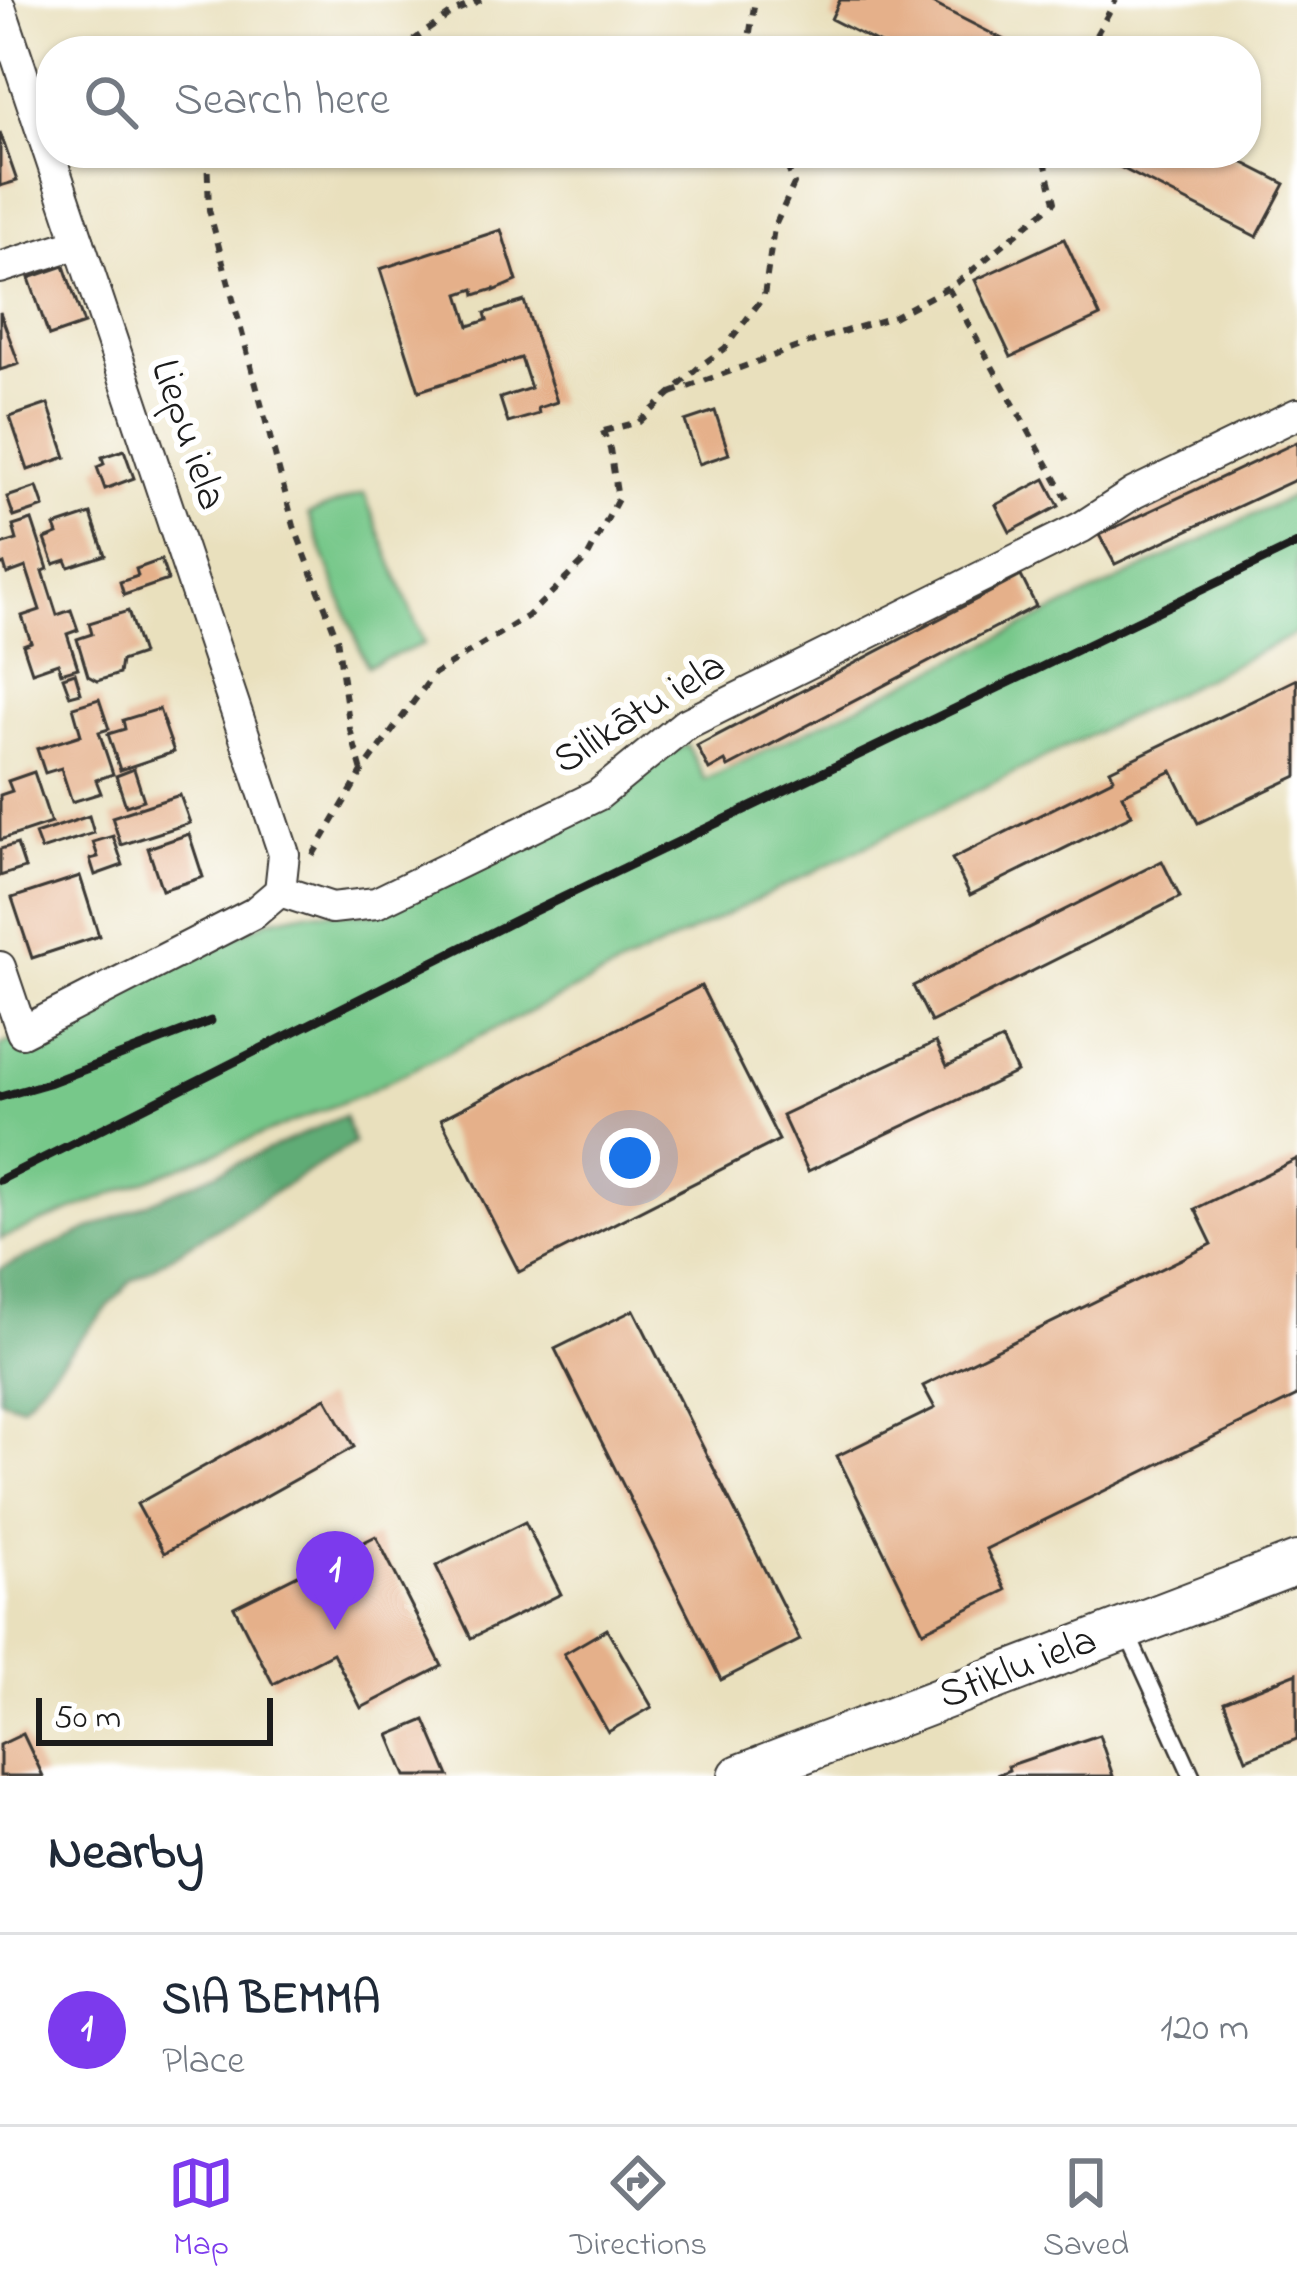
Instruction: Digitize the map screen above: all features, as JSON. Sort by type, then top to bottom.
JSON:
[{"type":"street","name":"Liepu iela","points":[[0,7],[36,115]]},
{"type":"street","name":"Liepu iela","points":[[54,168],[283,855],[280,891]]},
{"type":"street","points":[[0,268],[79,243]]},
{"type":"street","name":"Silikātu iela","points":[[280,891],[332,908],[376,903],[598,795],[685,725],[1297,414]]},
{"type":"street","points":[[0,968],[22,1032],[254,913],[280,891]]},
{"type":"street","name":"Stiklu iela","points":[[740,1776],[1297,1563]]},
{"type":"lane","points":[[1125,1628],[1192,1776]]},
{"type":"path","points":[[419,36],[455,11],[481,0]]},
{"type":"path","points":[[749,36],[755,0]]},
{"type":"path","points":[[1096,36],[1116,0]]},
{"type":"path","points":[[208,168],[209,210],[294,526],[337,638],[350,729],[362,772]]},
{"type":"path","points":[[283,855],[310,861],[362,772],[434,674],[529,616],[586,559],[618,499],[610,449],[602,431],[639,422],[725,348],[764,296],[774,228],[794,184],[788,168]]},
{"type":"path","points":[[670,393],[893,317],[948,288],[1055,202],[1047,168]]},
{"type":"path","points":[[948,288],[1082,527]]},
{"type":"green space","points":[[364,493],[424,644],[367,666],[308,514]]},
{"type":"green space","points":[[1297,494],[1297,633],[361,1095],[0,1239],[0,1046],[269,920],[307,912],[374,913],[687,745],[705,780]]},
{"type":"green space","points":[[344,1116],[354,1143],[131,1281],[22,1406],[0,1399],[0,1269]]},
{"type":"building","points":[[840,0],[926,0],[997,36],[864,36],[831,19]]},
{"type":"building","points":[[0,132],[17,181],[0,186]]},
{"type":"building","points":[[1121,168],[1254,168],[1285,184],[1257,237]]},
{"type":"building","points":[[501,230],[517,281],[494,291],[475,295],[474,289],[459,294],[469,326],[487,320],[485,313],[524,301],[557,402],[538,408],[539,414],[508,423],[500,398],[531,388],[521,358],[419,391],[380,269]]},
{"type":"building","points":[[1064,239],[1100,316],[1011,357],[975,280]]},
{"type":"building","points":[[64,266],[84,324],[49,336],[29,278]]},
{"type":"building","points":[[0,312],[19,364],[0,370]]},
{"type":"building","points":[[48,404],[66,457],[28,470],[10,417]]},
{"type":"building","points":[[715,411],[729,454],[699,464],[685,421]]},
{"type":"building","points":[[1297,442],[1297,479],[1115,564],[1099,535]]},
{"type":"building","points":[[124,450],[134,478],[105,489],[97,467],[104,464],[102,457]]},
{"type":"building","points":[[1045,479],[1059,506],[1010,532],[996,505]]},
{"type":"building","points":[[37,487],[44,507],[14,517],[7,497]]},
{"type":"building","points":[[91,514],[105,555],[69,567],[66,560],[54,564],[45,539],[58,534],[55,526]]},
{"type":"building","points":[[32,520],[57,615],[71,610],[78,630],[67,634],[78,668],[61,673],[58,663],[32,672],[23,645],[31,642],[22,616],[40,610],[26,567],[7,574],[4,564],[0,566],[0,545],[17,540],[13,526]]},
{"type":"building","points":[[161,560],[168,580],[124,595],[120,582],[138,576],[136,569]]},
{"type":"building","points":[[1021,576],[1036,606],[728,767],[725,761],[709,770],[697,746]]},
{"type":"building","points":[[128,611],[142,654],[121,661],[119,674],[97,681],[88,676],[77,639],[92,634],[89,623]]},
{"type":"building","points":[[75,673],[81,693],[70,696],[63,677]]},
{"type":"building","points":[[1297,679],[1297,776],[1198,823],[1172,771],[1122,795],[1132,815],[970,895],[952,859],[1114,778],[1110,770]]},
{"type":"building","points":[[99,699],[109,729],[99,732],[113,774],[96,780],[101,793],[72,802],[61,768],[45,773],[37,749],[81,735],[73,707]]},
{"type":"building","points":[[159,709],[174,752],[120,770],[108,734],[125,729],[123,720]]},
{"type":"building","points":[[134,769],[144,800],[126,806],[116,776]]},
{"type":"building","points":[[34,772],[51,823],[0,840],[0,795],[12,791],[8,781]]},
{"type":"building","points":[[180,795],[190,823],[121,845],[112,817]]},
{"type":"building","points":[[89,816],[94,833],[41,850],[35,834]]},
{"type":"building","points":[[189,834],[203,877],[162,890],[148,848]]},
{"type":"building","points":[[113,836],[123,865],[95,875],[90,859],[98,857],[93,842]]},
{"type":"building","points":[[17,844],[25,868],[0,876],[0,849]]},
{"type":"building","points":[[1162,861],[1180,897],[931,1022],[913,986]]},
{"type":"building","points":[[80,876],[99,936],[32,958],[12,898]]},
{"type":"building","points":[[701,986],[779,1140],[519,1272],[441,1119]]},
{"type":"building","points":[[1002,1040],[1017,1072],[808,1171],[782,1115],[936,1042],[947,1066]]},
{"type":"building","points":[[1297,1159],[1297,1396],[986,1549],[1006,1590],[923,1631],[837,1456],[935,1408],[923,1386],[1212,1244],[1195,1209]]},
{"type":"building","points":[[634,1310],[800,1640],[721,1680],[555,1349]]},
{"type":"building","points":[[326,1398],[354,1447],[164,1553],[137,1504]]},
{"type":"building","points":[[525,1522],[561,1594],[471,1638],[436,1566]]},
{"type":"building","points":[[376,1536],[442,1666],[361,1708],[333,1653],[273,1684],[234,1607]]},
{"type":"building","points":[[607,1629],[652,1707],[608,1732],[564,1654]]},
{"type":"building","points":[[1297,1673],[1297,1739],[1246,1759],[1224,1702]]},
{"type":"building","points":[[425,1720],[449,1776],[406,1776],[389,1735]]},
{"type":"building","points":[[23,1734],[43,1776],[0,1776],[0,1745]]},
{"type":"building","points":[[1099,1735],[1113,1776],[994,1776],[1009,1770],[1008,1766]]},
{"type":"railway","points":[[0,1180],[522,917],[1297,544]]},
{"type":"railway","points":[[0,1097],[211,1021]]},
{"type":"place","name":"SIA BEMMA","points":[[335,1630]]}]
